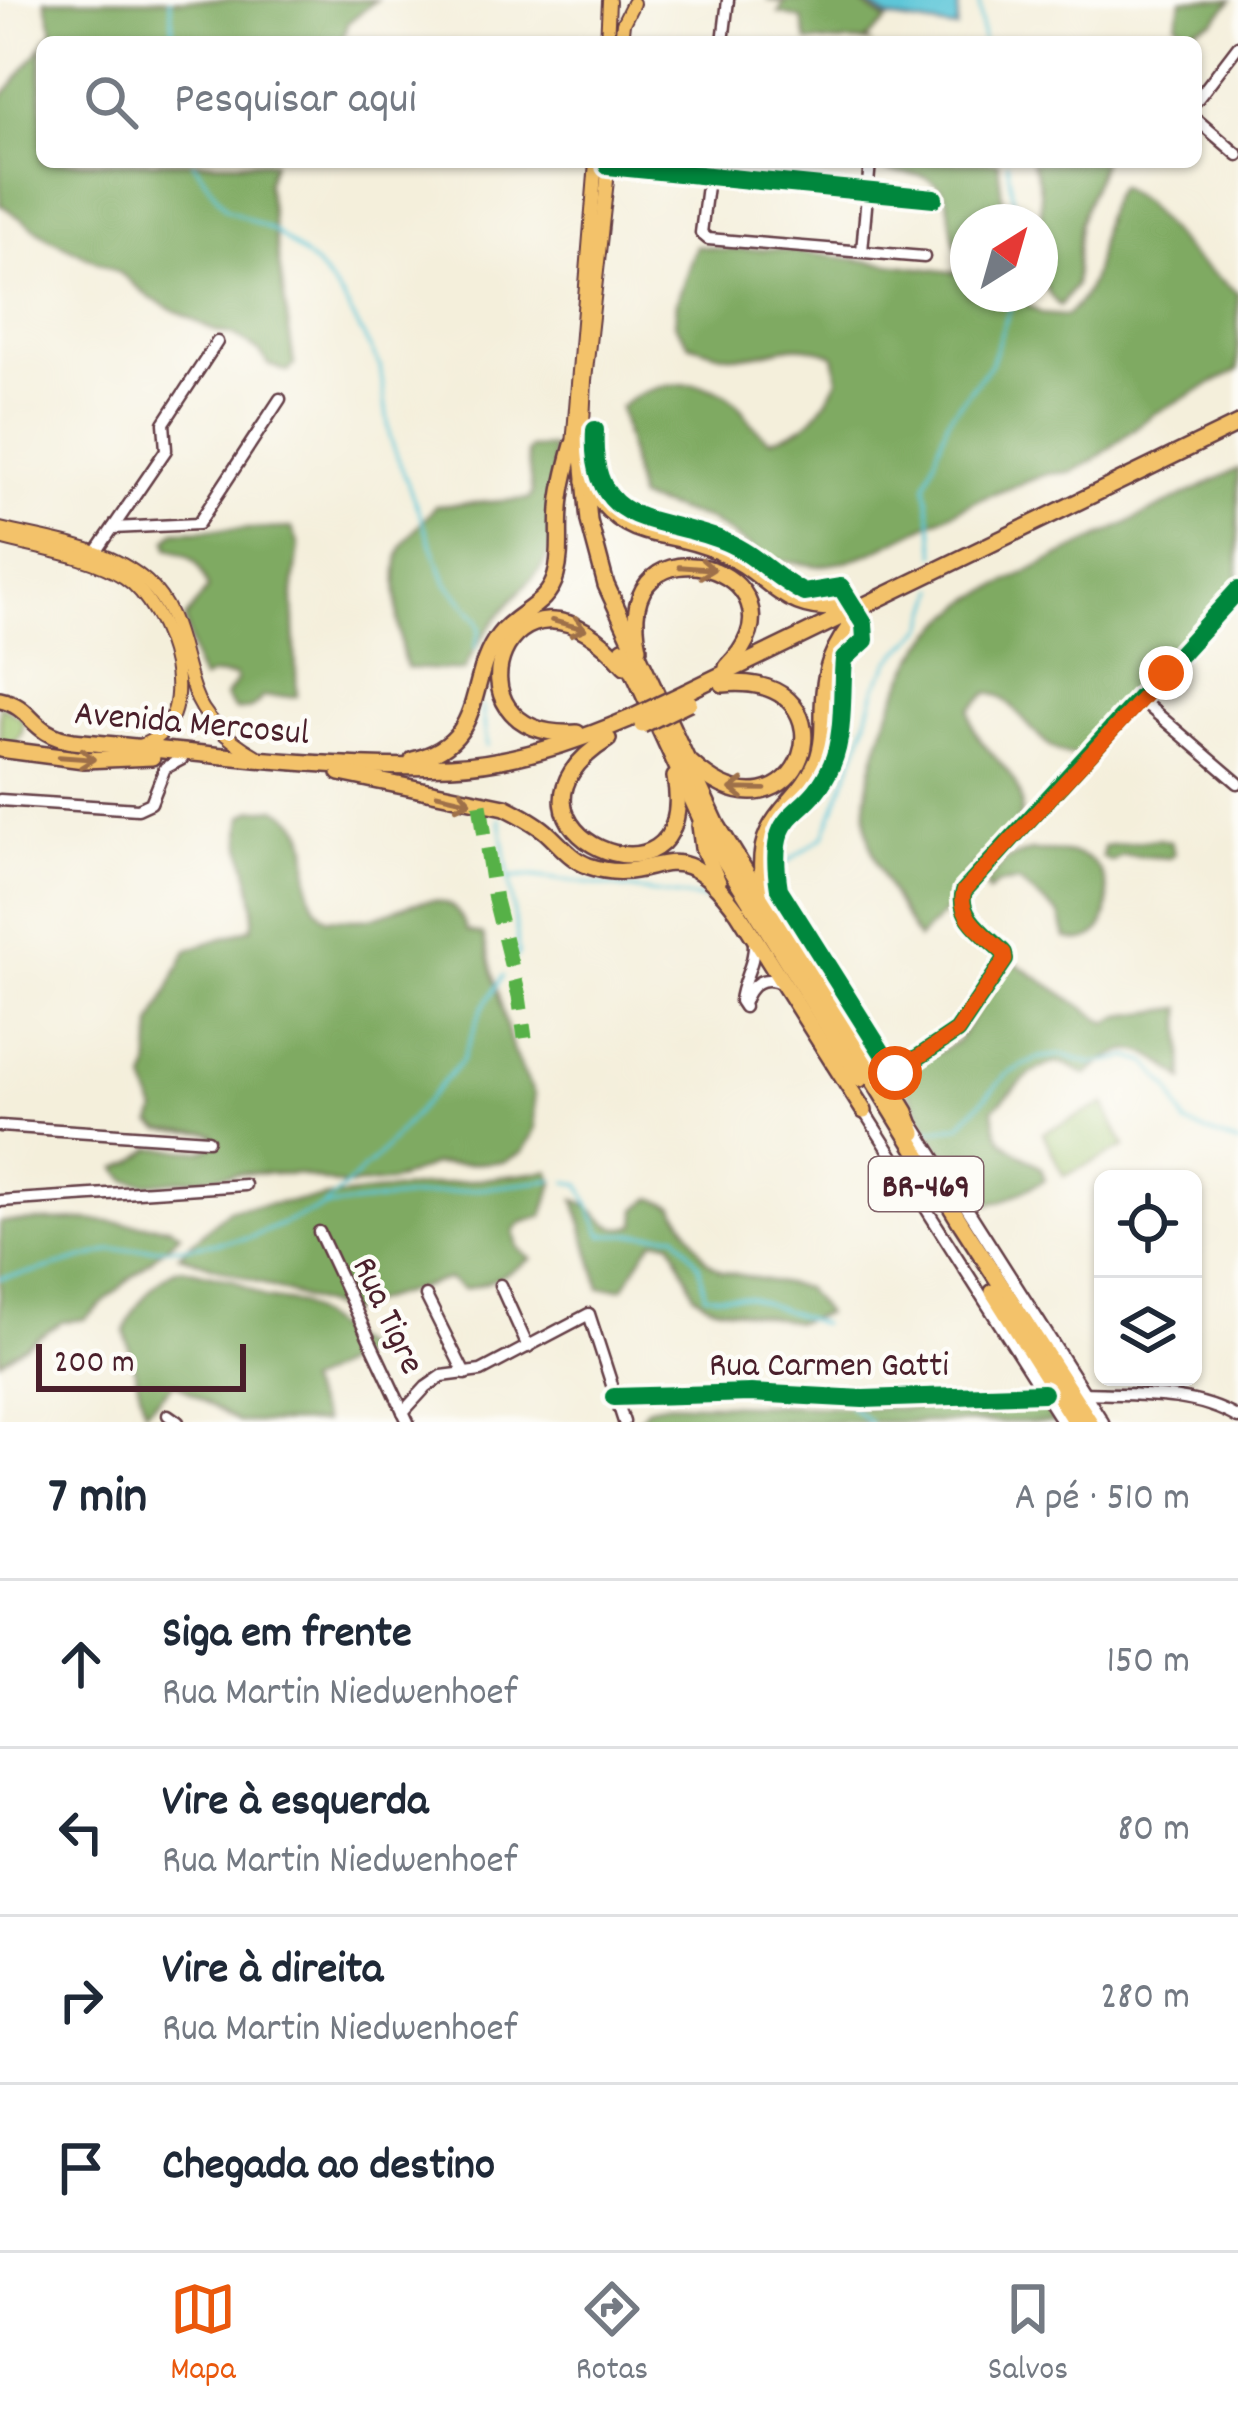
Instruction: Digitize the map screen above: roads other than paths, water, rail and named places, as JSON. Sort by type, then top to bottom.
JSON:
[{"type":"highway","points":[[340,773],[471,773],[534,762],[606,735],[1238,424]]},
{"type":"highway","name":"BR-469","points":[[578,445],[593,539],[644,682]]},
{"type":"highway","name":"BR-469","points":[[578,445],[574,479],[587,555],[699,816],[1075,1422]]},
{"type":"highway","points":[[393,764],[420,759],[457,736],[474,706],[499,635],[553,586],[560,509],[578,445]]},
{"type":"highway","points":[[584,479],[608,513],[638,531],[716,550],[801,605],[858,611]]},
{"type":"highway","points":[[644,682],[638,640],[640,604],[653,580],[685,565],[718,570],[735,583],[746,601],[750,621],[746,642],[721,680]]},
{"type":"highway","points":[[858,611],[825,667],[823,739],[817,760],[769,826],[761,863],[766,885],[890,1076],[930,1172]]},
{"type":"highway","points":[[606,735],[557,734],[520,722],[500,690],[499,667],[506,646],[534,623],[570,622],[596,636],[644,682]]},
{"type":"highway","points":[[673,748],[731,790],[754,793],[769,789],[794,770],[804,740],[792,703],[759,682],[721,680]]},
{"type":"highway","name":"Avenida Mercosul","points":[[0,700],[19,706],[37,728],[56,738],[182,759],[340,773]]},
{"type":"highway","points":[[606,735],[577,766],[566,800],[578,834],[608,854],[643,852],[670,829],[678,795],[673,748]]},
{"type":"highway","name":"Avenida Mercosul","points":[[0,749],[84,760],[138,752],[450,766],[606,735]]},
{"type":"highway","name":"BR-469","points":[[673,748],[930,1172],[1090,1422]]},
{"type":"highway","points":[[340,773],[505,807],[527,818],[583,865],[620,871],[679,863],[696,868],[720,888]]},
{"type":"highway","points":[[699,816],[703,848],[720,888],[864,1111]]},
{"type":"highway","points":[[851,1064],[864,1111]]},
{"type":"main road","points":[[607,36],[608,1],[620,6],[634,1]]},
{"type":"main road","points":[[621,36],[622,23],[634,1]]},
{"type":"main road","points":[[578,445],[604,168]]},
{"type":"main road","points":[[0,529],[93,558],[142,591],[156,609],[170,649],[176,690],[173,716],[156,741],[138,752]]},
{"type":"main road","points":[[0,538],[128,567],[150,584],[176,624],[199,704],[225,734],[257,757]]},
{"type":"street","points":[[724,36],[728,0]]},
{"type":"street","points":[[1202,93],[1238,46]]},
{"type":"street","points":[[1202,124],[1238,155]]},
{"type":"street","points":[[793,183],[794,168]]},
{"type":"street","points":[[862,251],[870,168]]},
{"type":"street","points":[[924,256],[704,237],[709,169],[934,198]]},
{"type":"street","points":[[93,558],[166,451],[164,423],[217,342]]},
{"type":"street","points":[[113,528],[198,524],[280,399]]},
{"type":"street","points":[[596,430],[594,457],[602,481],[618,504],[634,515],[732,544],[804,593],[835,585],[847,591],[858,611]]},
{"type":"street","points":[[890,1076],[957,1031],[1005,960],[1004,953],[963,912],[964,891],[1238,590]]},
{"type":"street","points":[[1141,700],[1238,783]]},
{"type":"street","points":[[138,752],[153,766],[159,780]]},
{"type":"street","points":[[0,800],[138,809],[151,802],[165,768],[182,759]]},
{"type":"street","points":[[751,932],[753,961],[741,986],[740,1001],[744,1007],[746,994],[759,980],[785,986]]},
{"type":"street","points":[[864,1111],[1062,1422]]},
{"type":"street","points":[[906,1112],[1103,1422]]},
{"type":"street","points":[[0,1126],[208,1140]]},
{"type":"street","points":[[0,1201],[245,1184]]},
{"type":"street","name":"Rua Tigre","points":[[319,1232],[405,1417]]},
{"type":"street","points":[[500,1285],[528,1347]]},
{"type":"street","points":[[426,1296],[465,1374]]},
{"type":"street","points":[[405,1417],[426,1387],[442,1376],[481,1371],[589,1314],[624,1422]]},
{"type":"street","name":"Rua Carmen Gatti","points":[[614,1397],[751,1393],[863,1400],[1043,1393]]},
{"type":"street","points":[[1084,1393],[1164,1396],[1218,1406],[1238,1418]]},
{"type":"water","points":[[862,0],[959,0],[957,29],[888,18]]},
{"type":"waterway","points":[[170,0],[173,36]]},
{"type":"waterway","points":[[979,0],[982,36]]},
{"type":"waterway","points":[[197,168],[226,209],[274,231],[316,265],[343,299],[380,366],[390,438],[446,582],[477,619],[480,629],[475,648]]},
{"type":"waterway","points":[[1008,168],[1014,204]]},
{"type":"waterway","points":[[936,554],[926,485],[948,419],[990,365],[1009,312]]},
{"type":"waterway","points":[[777,869],[824,836],[876,686],[890,661],[925,627],[937,589]]},
{"type":"waterway","points":[[482,706],[487,746]]},
{"type":"waterway","points":[[500,819],[517,935],[518,954],[512,963]]},
{"type":"waterway","points":[[511,878],[531,876],[719,901]]},
{"type":"waterway","points":[[0,1278],[113,1250],[249,1238],[323,1207],[378,1156],[463,1059],[482,1009],[503,976]]},
{"type":"waterway","points":[[926,1131],[959,1126],[1007,1074],[1038,1058],[1063,1055],[1093,1064],[1129,1057],[1147,1063],[1169,1088],[1186,1124],[1238,1144]]},
{"type":"waterway","points":[[324,1207],[554,1180]]},
{"type":"waterway","points":[[567,1182],[580,1184],[602,1235],[676,1234],[699,1265],[705,1295],[748,1297],[821,1324]]},
{"type":"waterway","points":[[849,1406],[870,1422]]}]
